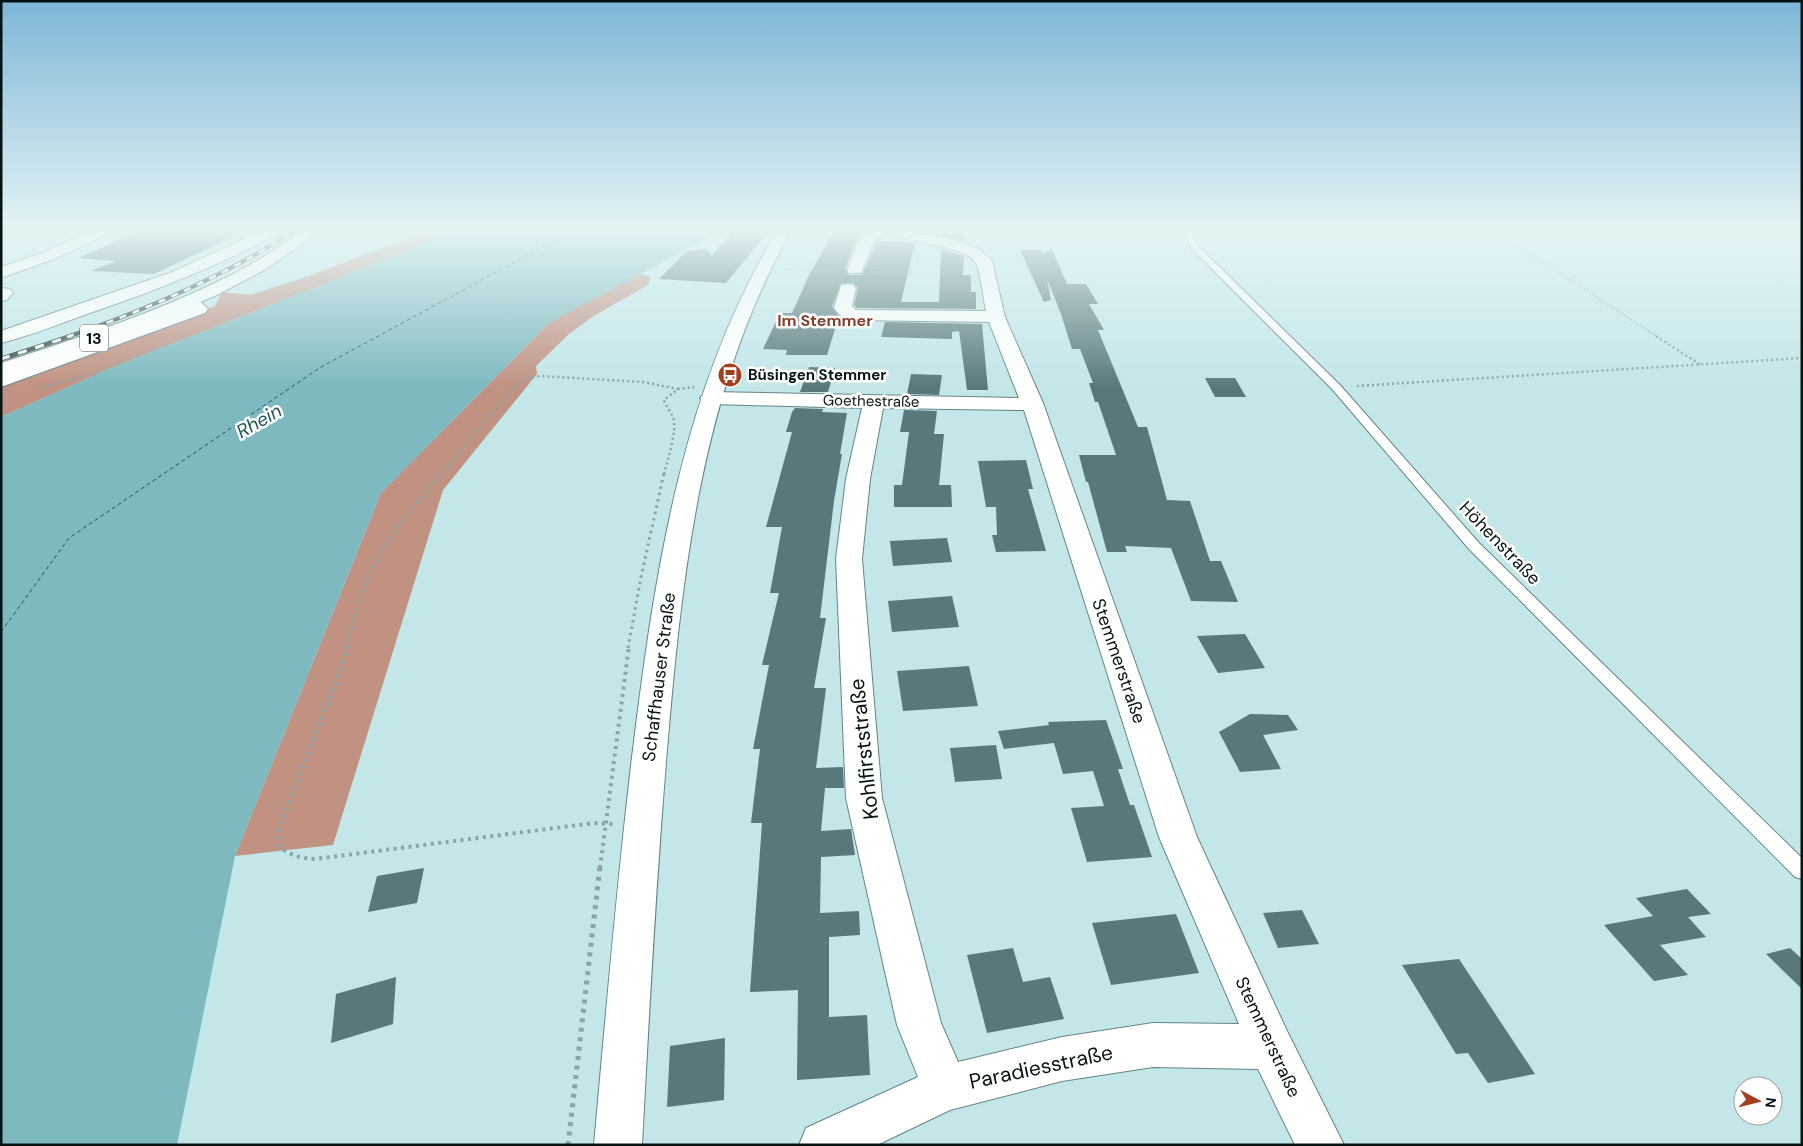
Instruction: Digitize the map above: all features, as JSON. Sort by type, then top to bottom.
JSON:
[{"type":"street","points":[[1,337],[106,303],[162,281]]},
{"type":"street","name":"13","points":[[1,370],[128,326],[185,303],[230,281]]},
{"type":"street","name":"Schaffhauser Straße","points":[[618,1145],[641,826],[659,661],[676,552],[711,398],[737,323],[756,281]]},
{"type":"street","name":"Stemmerstraße","points":[[989,281],[996,317],[1032,404],[1178,837],[1271,1047],[1320,1145]]},
{"type":"street","points":[[848,289],[843,308],[852,315],[996,317]]},
{"type":"street","points":[[1,380],[199,309],[194,304],[185,303]]},
{"type":"street","name":"Goethestraße","points":[[711,398],[1032,404]]},
{"type":"street","name":"Kohlfirststraße","points":[[874,400],[858,479],[849,559],[864,798],[919,1025],[946,1088]]},
{"type":"street","name":"Paradiesstraße","points":[[823,1145],[946,1088],[1062,1060],[1153,1044],[1271,1047]]},
{"type":"lane","name":"Höhenstraße","points":[[1229,281],[1336,388],[1474,546],[1802,871]]},
{"type":"path","points":[[251,295],[293,281]]},
{"type":"path","points":[[29,390],[86,376],[325,281]]},
{"type":"path","points":[[1572,281],[1701,365]]},
{"type":"path","points":[[1336,388],[1802,358]]},
{"type":"path","points":[[641,826],[594,823],[315,858],[299,858],[288,854],[281,848],[279,838],[280,825],[344,660],[353,618],[370,573],[392,534],[501,400],[517,383],[535,376],[643,382],[678,389]]},
{"type":"shaded area","points":[[293,281],[331,281],[109,369],[1,417],[1,381],[215,306],[222,292],[251,295]]},
{"type":"shaded area","points":[[623,281],[649,281],[648,285],[592,317],[569,334],[536,366],[537,374],[443,490],[333,845],[235,856],[381,493],[549,323]]},
{"type":"water","name":"Rhein","points":[[331,281],[626,281],[549,323],[381,493],[235,856],[177,1145],[1,1145],[1,417],[109,369]]},
{"type":"building","points":[[701,281],[727,281],[726,283]]},
{"type":"building","points":[[806,281],[906,281],[901,302],[939,302],[940,281],[971,281],[971,292],[976,292],[976,309],[857,308],[854,305],[858,288],[853,283],[841,283],[832,307],[839,316],[827,355],[786,355],[787,350],[763,349],[780,313],[792,313]]},
{"type":"building","points":[[1035,281],[1047,281],[1051,300],[1044,302]]},
{"type":"building","points":[[1048,281],[1086,284],[1098,304],[1089,304],[1104,330],[1098,330],[1138,427],[1147,427],[1167,500],[1190,501],[1210,561],[1221,561],[1238,602],[1191,601],[1171,548],[1125,546],[1127,552],[1107,552],[1079,455],[1116,455],[1098,402],[1095,402],[1089,383],[1093,383],[1080,349],[1072,349]]},
{"type":"building","points":[[885,322],[982,324],[988,390],[967,390],[959,331],[952,332],[952,339],[881,337]]},
{"type":"building","points":[[809,367],[835,368],[828,392],[800,392]]},
{"type":"building","points":[[911,374],[942,375],[939,395],[907,394]]},
{"type":"building","points":[[1205,378],[1235,378],[1246,397],[1215,397]]},
{"type":"building","points":[[795,408],[823,409],[822,412],[847,413],[840,454],[842,454],[834,501],[820,618],[826,618],[814,688],[826,688],[816,768],[843,767],[844,788],[825,788],[821,831],[851,829],[855,855],[821,857],[820,913],[859,911],[860,935],[829,937],[829,1017],[867,1015],[870,1075],[797,1080],[798,990],[750,992],[762,823],[751,823],[760,749],[753,749],[769,665],[762,665],[779,593],[770,593],[782,527],[766,527],[792,432],[786,432]]},
{"type":"building","points":[[904,410],[937,411],[934,434],[944,434],[939,485],[951,485],[952,507],[894,507],[894,485],[902,485],[909,432],[900,432]]},
{"type":"building","points":[[1026,460],[1033,489],[1028,489],[1046,551],[996,552],[992,535],[997,535],[996,507],[986,507],[978,461]]},
{"type":"building","points":[[947,538],[952,562],[893,566],[890,541]]},
{"type":"building","points":[[952,596],[959,627],[892,632],[888,601]]},
{"type":"building","points":[[1245,634],[1265,668],[1218,673],[1197,636]]},
{"type":"building","points":[[969,666],[978,706],[903,711],[897,671]]},
{"type":"building","points":[[1250,714],[1288,715],[1298,730],[1263,735],[1281,769],[1240,772],[1219,732]]},
{"type":"building","points":[[1106,720],[1123,769],[1118,769],[1130,805],[1134,805],[1152,857],[1087,862],[1071,808],[1104,806],[1093,771],[1063,774],[1054,743],[1004,749],[998,731],[1049,725],[1048,722]]},
{"type":"building","points":[[996,745],[1002,779],[955,782],[950,748]]},
{"type":"building","points":[[424,868],[417,903],[368,912],[377,876]]},
{"type":"building","points":[[1687,889],[1711,914],[1688,917],[1706,937],[1660,945],[1688,975],[1654,981],[1604,925],[1653,916],[1636,898]]},
{"type":"building","points":[[1302,910],[1319,944],[1278,948],[1263,913]]},
{"type":"building","points":[[1176,914],[1199,973],[1111,985],[1092,923]]},
{"type":"building","points":[[1013,948],[1023,982],[1050,977],[1064,1019],[987,1033],[967,955]]},
{"type":"building","points":[[1790,948],[1802,959],[1802,989],[1766,954]]},
{"type":"building","points":[[1459,959],[1535,1074],[1488,1083],[1468,1053],[1456,1054],[1402,965]]},
{"type":"building","points":[[396,977],[393,1024],[331,1043],[336,994]]},
{"type":"building","points":[[725,1038],[724,1100],[667,1107],[670,1046]]},
{"type":"ferry route","points":[[1,632],[69,538],[321,367],[479,281]]},
{"type":"railway","points":[[67,337],[128,315],[205,281]]},
{"type":"railway","points":[[1,359],[71,336]]},
{"type":"place","name":"Büsingen Stemmer","points":[[730,375]]},
{"type":"district","name":"Im Stemmer","points":[[825,320]]}]
